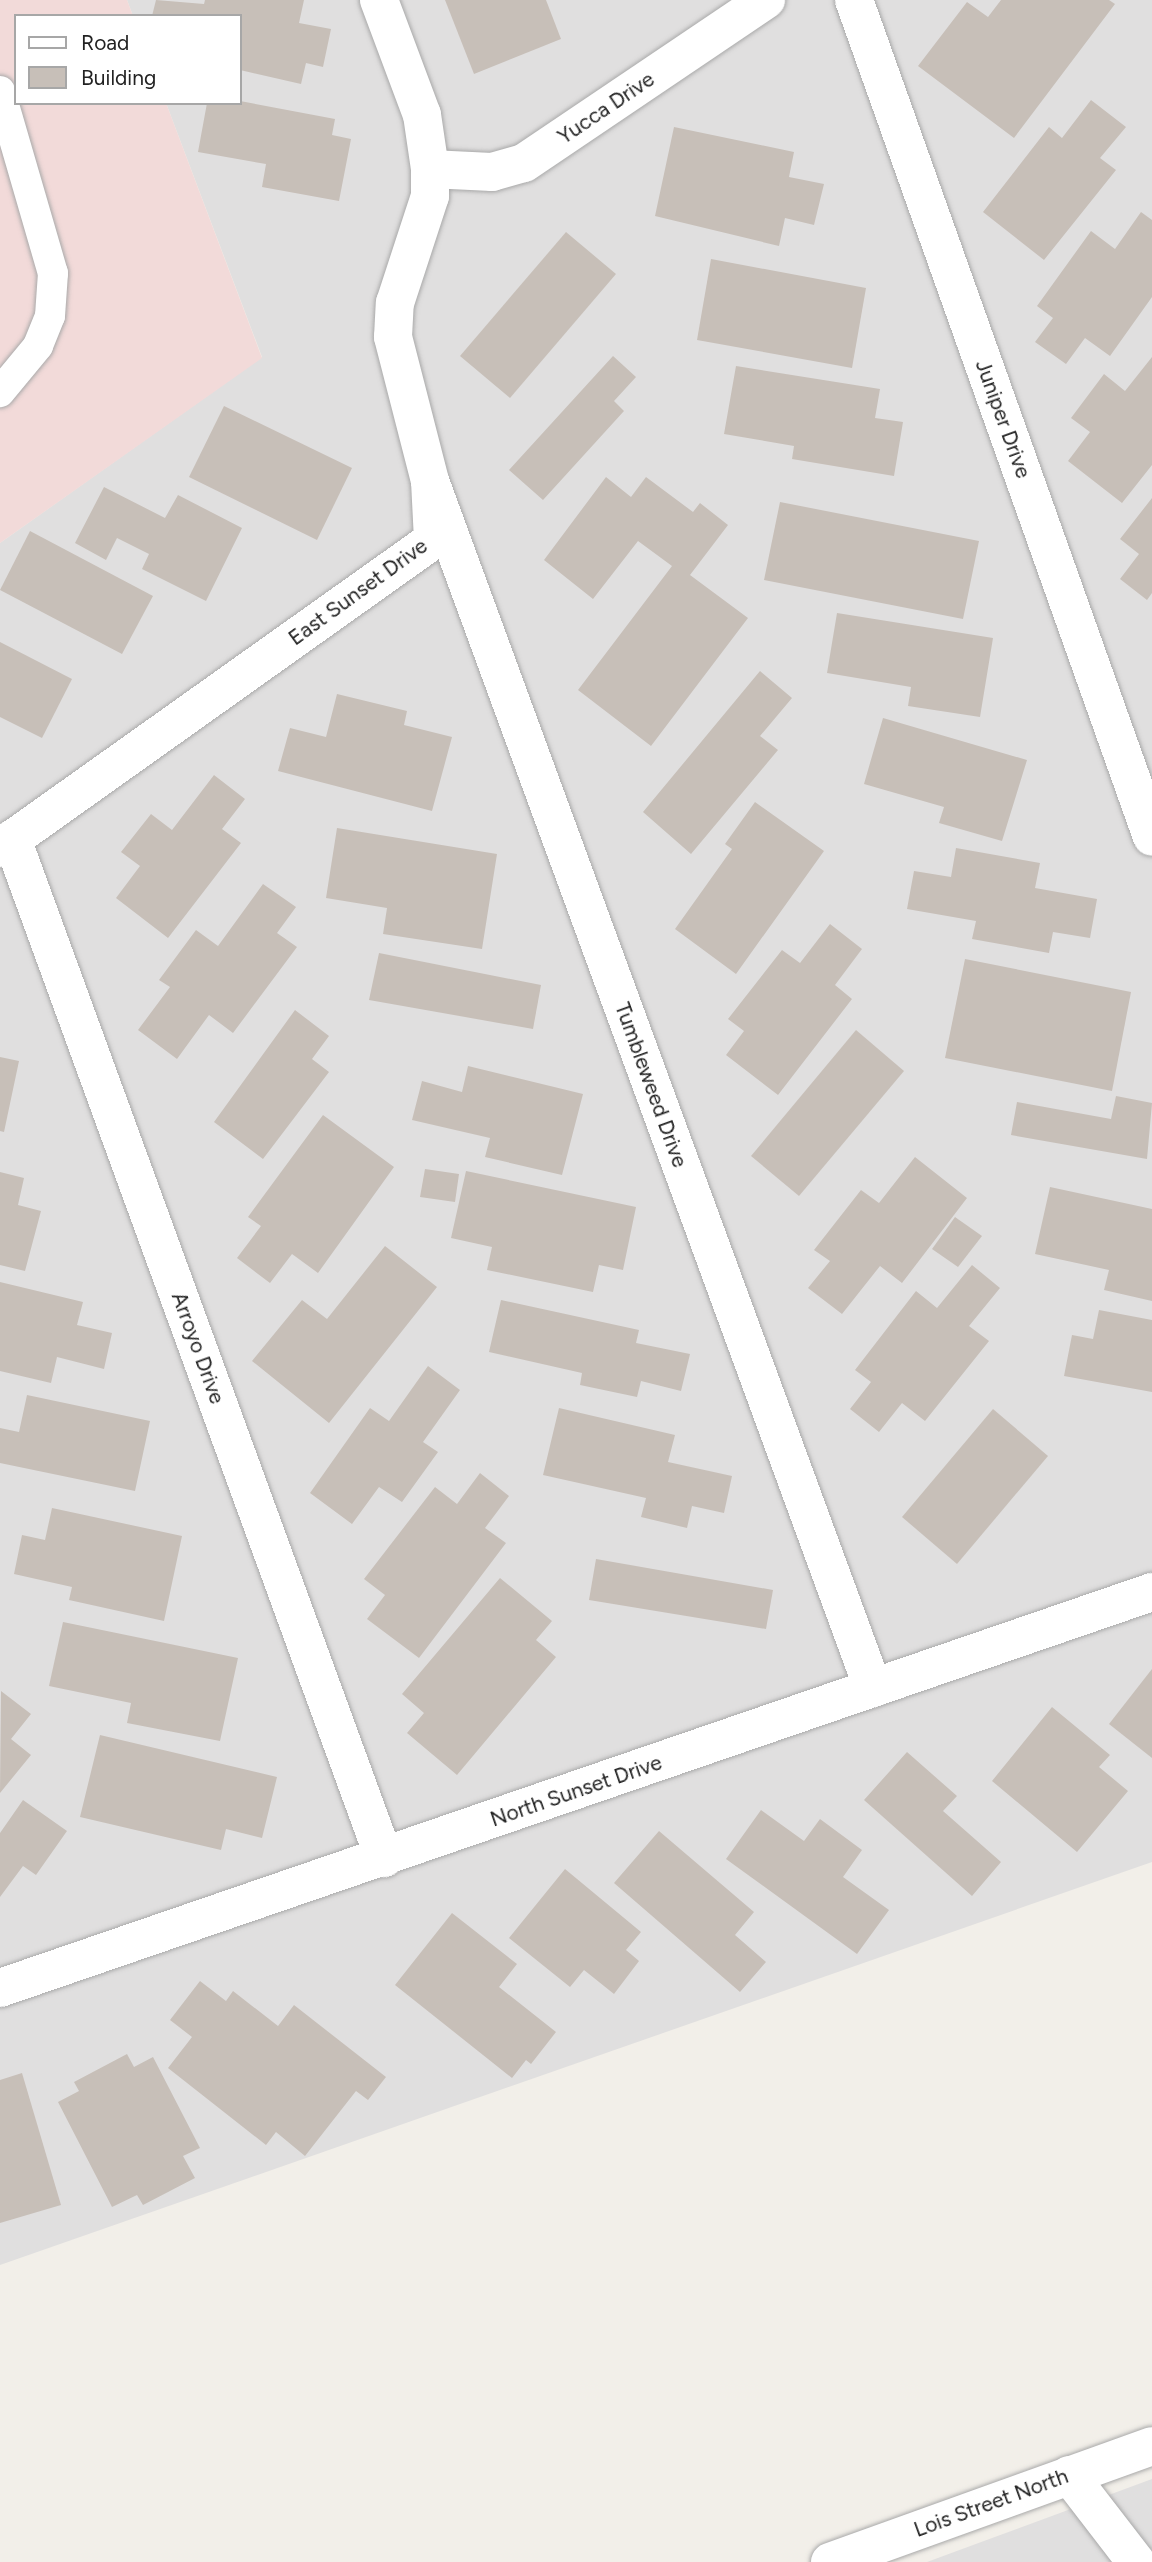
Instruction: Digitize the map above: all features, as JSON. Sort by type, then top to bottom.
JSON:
[{"type":"street","name":"East Sunset Drive","points":[[6,843],[433,540],[430,481],[393,337],[395,303],[430,195],[430,169],[422,115],[379,0]]},
{"type":"street","name":"Yucca Drive","points":[[430,169],[492,172],[524,163],[766,0]]},
{"type":"street","name":"Juniper Drive","points":[[854,0],[1152,837]]},
{"type":"street","name":"Tumbleweed Drive","points":[[430,481],[873,1689]]},
{"type":"street","name":"Arroyo Drive","points":[[6,843],[384,1857]]},
{"type":"street","name":"North Sunset Drive","points":[[0,1988],[1152,1592]]},
{"type":"street","name":"Lois Street North","points":[[830,2562],[1152,2446]]},
{"type":"street","points":[[1069,2474],[1136,2562]]},
{"type":"lane","points":[[0,91],[53,273],[50,316],[38,346],[0,392]]},
{"type":"shaded area","points":[[0,0],[127,0],[132,14],[14,14],[14,105],[167,105],[262,358],[0,543]]},
{"type":"shaded area","points":[[127,0],[1152,0],[1152,1862],[0,2265],[0,543],[262,357],[167,105],[242,105],[242,14],[132,14]]},
{"type":"shaded area","points":[[1152,2479],[1152,2562],[927,2562]]},
{"type":"building","points":[[156,0],[204,4],[205,0],[304,0],[299,23],[331,29],[323,67],[306,63],[301,84],[242,70],[242,14],[152,14]]},
{"type":"building","points":[[445,0],[546,0],[561,39],[474,74]]},
{"type":"building","points":[[1001,0],[1109,0],[1115,4],[1014,138],[918,66],[967,2],[988,17]]},
{"type":"building","points":[[1091,100],[1126,127],[1100,158],[1116,170],[1044,260],[983,212],[1049,127],[1062,138]]},
{"type":"building","points":[[242,101],[335,119],[332,135],[351,139],[339,201],[262,187],[266,164],[198,152],[207,105],[242,105]]},
{"type":"building","points":[[674,127],[794,152],[789,177],[824,184],[814,225],[785,218],[779,246],[655,216]]},
{"type":"building","points":[[1141,212],[1152,220],[1152,297],[1110,356],[1085,338],[1066,364],[1035,342],[1053,318],[1037,306],[1091,231],[1115,249]]},
{"type":"building","points":[[566,232],[616,274],[510,398],[460,356]]},
{"type":"building","points":[[711,259],[866,288],[852,368],[697,340]]},
{"type":"building","points":[[613,356],[636,377],[614,401],[624,411],[543,500],[509,470]]},
{"type":"building","points":[[1152,357],[1152,465],[1122,503],[1068,461],[1090,432],[1071,418],[1104,374],[1125,391]]},
{"type":"building","points":[[736,366],[880,389],[875,418],[903,422],[894,476],[792,459],[794,446],[724,434]]},
{"type":"building","points":[[224,406],[352,468],[317,540],[189,477]]},
{"type":"building","points":[[606,477],[631,497],[646,477],[693,512],[700,503],[728,525],[690,575],[748,618],[651,746],[578,690],[672,566],[638,541],[593,599],[544,560]]},
{"type":"building","points":[[104,487],[165,518],[178,495],[242,528],[206,601],[142,569],[149,554],[117,538],[106,560],[75,543]]},
{"type":"building","points":[[1152,498],[1152,593],[1147,600],[1120,579],[1139,554],[1120,539]]},
{"type":"building","points":[[780,502],[979,541],[963,619],[764,580]]},
{"type":"building","points":[[30,531],[153,596],[122,654],[0,590]]},
{"type":"building","points":[[837,613],[993,638],[980,717],[908,706],[911,687],[827,673]]},
{"type":"building","points":[[0,642],[72,679],[42,738],[0,717]]},
{"type":"building","points":[[760,671],[792,698],[760,736],[778,750],[691,854],[643,812]]},
{"type":"building","points":[[337,694],[407,711],[404,725],[452,737],[432,811],[278,771],[290,728],[326,737]]},
{"type":"building","points":[[883,718],[1027,760],[1002,841],[939,823],[944,807],[864,784]]},
{"type":"building","points":[[214,775],[245,799],[222,829],[241,843],[168,938],[116,898],[140,866],[121,852],[151,814],[172,830]]},
{"type":"building","points":[[755,802],[824,851],[736,974],[675,929],[732,849],[725,844]]},
{"type":"building","points":[[337,828],[497,854],[482,949],[383,934],[387,908],[326,898]]},
{"type":"building","points":[[956,848],[1040,863],[1035,888],[1097,899],[1090,938],[1053,932],[1049,953],[972,939],[976,921],[907,909],[914,871],[951,877]]},
{"type":"building","points":[[263,884],[296,907],[277,933],[297,947],[233,1033],[209,1015],[177,1059],[138,1030],[170,987],[159,980],[196,930],[218,946]]},
{"type":"building","points":[[830,924],[862,949],[835,985],[852,999],[778,1095],[726,1055],[744,1031],[728,1019],[782,950],[800,963]]},
{"type":"building","points":[[379,953],[541,985],[533,1029],[369,1000]]},
{"type":"building","points":[[965,959],[1131,992],[1112,1091],[945,1058]]},
{"type":"building","points":[[295,1010],[329,1036],[312,1059],[329,1072],[263,1159],[214,1122]]},
{"type":"building","points":[[856,1030],[904,1071],[799,1196],[751,1156]]},
{"type":"building","points":[[0,1057],[19,1061],[4,1132],[0,1131]]},
{"type":"building","points":[[468,1066],[583,1094],[562,1175],[485,1157],[490,1138],[412,1120],[422,1081],[462,1092]]},
{"type":"building","points":[[1116,1096],[1152,1103],[1147,1159],[1011,1135],[1017,1102],[1111,1119]]},
{"type":"building","points":[[323,1115],[394,1167],[318,1273],[292,1254],[270,1283],[237,1258],[261,1226],[248,1217]]},
{"type":"building","points":[[915,1157],[967,1198],[902,1283],[880,1266],[842,1314],[808,1288],[830,1261],[814,1250],[861,1190],[879,1203]]},
{"type":"building","points":[[425,1169],[459,1174],[455,1202],[420,1197]]},
{"type":"building","points":[[466,1171],[636,1207],[623,1270],[599,1265],[593,1292],[487,1270],[492,1247],[451,1238]]},
{"type":"building","points":[[0,1172],[24,1178],[18,1205],[41,1211],[25,1271],[0,1265]]},
{"type":"building","points":[[1050,1187],[1152,1209],[1152,1301],[1104,1290],[1109,1270],[1035,1254]]},
{"type":"building","points":[[955,1217],[982,1236],[958,1267],[932,1249]]},
{"type":"building","points":[[385,1246],[437,1287],[329,1423],[252,1361],[302,1300],[327,1319]]},
{"type":"building","points":[[972,1265],[1000,1288],[969,1326],[989,1341],[925,1421],[902,1403],[879,1432],[850,1409],[871,1382],[855,1370],[916,1291],[937,1308]]},
{"type":"building","points":[[0,1282],[83,1302],[77,1325],[112,1333],[104,1369],[57,1357],[51,1383],[0,1371]]},
{"type":"building","points":[[501,1300],[639,1330],[636,1343],[690,1354],[681,1391],[641,1381],[637,1397],[580,1385],[582,1373],[489,1352]]},
{"type":"building","points":[[1099,1310],[1152,1320],[1152,1392],[1064,1376],[1072,1335],[1093,1339]]},
{"type":"building","points":[[428,1366],[460,1390],[423,1442],[438,1452],[402,1502],[379,1487],[352,1524],[310,1493],[370,1408],[389,1421]]},
{"type":"building","points":[[27,1395],[150,1421],[135,1491],[0,1463],[0,1428],[19,1432]]},
{"type":"building","points":[[559,1408],[675,1435],[668,1462],[732,1476],[724,1513],[692,1506],[687,1528],[641,1517],[646,1498],[543,1475]]},
{"type":"building","points":[[993,1409],[1048,1456],[957,1564],[902,1517]]},
{"type":"building","points":[[480,1473],[509,1496],[485,1528],[506,1543],[419,1658],[367,1619],[385,1595],[364,1579],[435,1487],[457,1504]]},
{"type":"building","points":[[52,1508],[182,1536],[164,1621],[69,1600],[72,1587],[14,1574],[22,1535],[45,1540]]},
{"type":"building","points":[[596,1559],[773,1590],[766,1629],[589,1600]]},
{"type":"building","points":[[500,1578],[552,1621],[536,1640],[556,1657],[457,1775],[407,1733],[424,1713],[402,1694]]},
{"type":"building","points":[[63,1622],[238,1658],[220,1741],[127,1723],[131,1703],[49,1686]]},
{"type":"building","points":[[1152,1669],[1152,1758],[1109,1724]]},
{"type":"building","points":[[1,1691],[31,1714],[11,1739],[31,1755],[0,1793]]},
{"type":"building","points":[[1052,1707],[1110,1755],[1099,1767],[1128,1791],[1077,1852],[992,1781]]},
{"type":"building","points":[[100,1735],[277,1777],[262,1838],[226,1829],[221,1850],[80,1817]]},
{"type":"building","points":[[907,1752],[957,1796],[943,1811],[1001,1862],[972,1896],[864,1800]]},
{"type":"building","points":[[23,1800],[67,1831],[36,1875],[23,1866],[0,1897],[0,1833]]},
{"type":"building","points":[[761,1810],[804,1841],[820,1819],[862,1850],[843,1877],[889,1910],[857,1954],[726,1859]]},
{"type":"building","points":[[659,1831],[754,1912],[735,1935],[766,1962],[740,1992],[614,1883]]},
{"type":"building","points":[[565,1869],[641,1932],[626,1950],[639,1961],[614,1994],[584,1970],[570,1987],[509,1938]]},
{"type":"building","points":[[452,1913],[517,1964],[499,1987],[556,2032],[531,2064],[526,2060],[512,2078],[395,1985]]},
{"type":"building","points":[[200,1981],[226,2001],[233,1991],[278,2026],[294,2005],[386,2077],[368,2100],[356,2091],[305,2156],[276,2132],[266,2145],[168,2068],[192,2037],[170,2020]]},
{"type":"building","points":[[127,2054],[134,2067],[153,2057],[200,2148],[183,2156],[195,2178],[143,2205],[137,2195],[112,2207],[58,2102],[79,2091],[74,2082]]},
{"type":"building","points":[[22,2073],[61,2205],[0,2223],[0,2080]]}]
